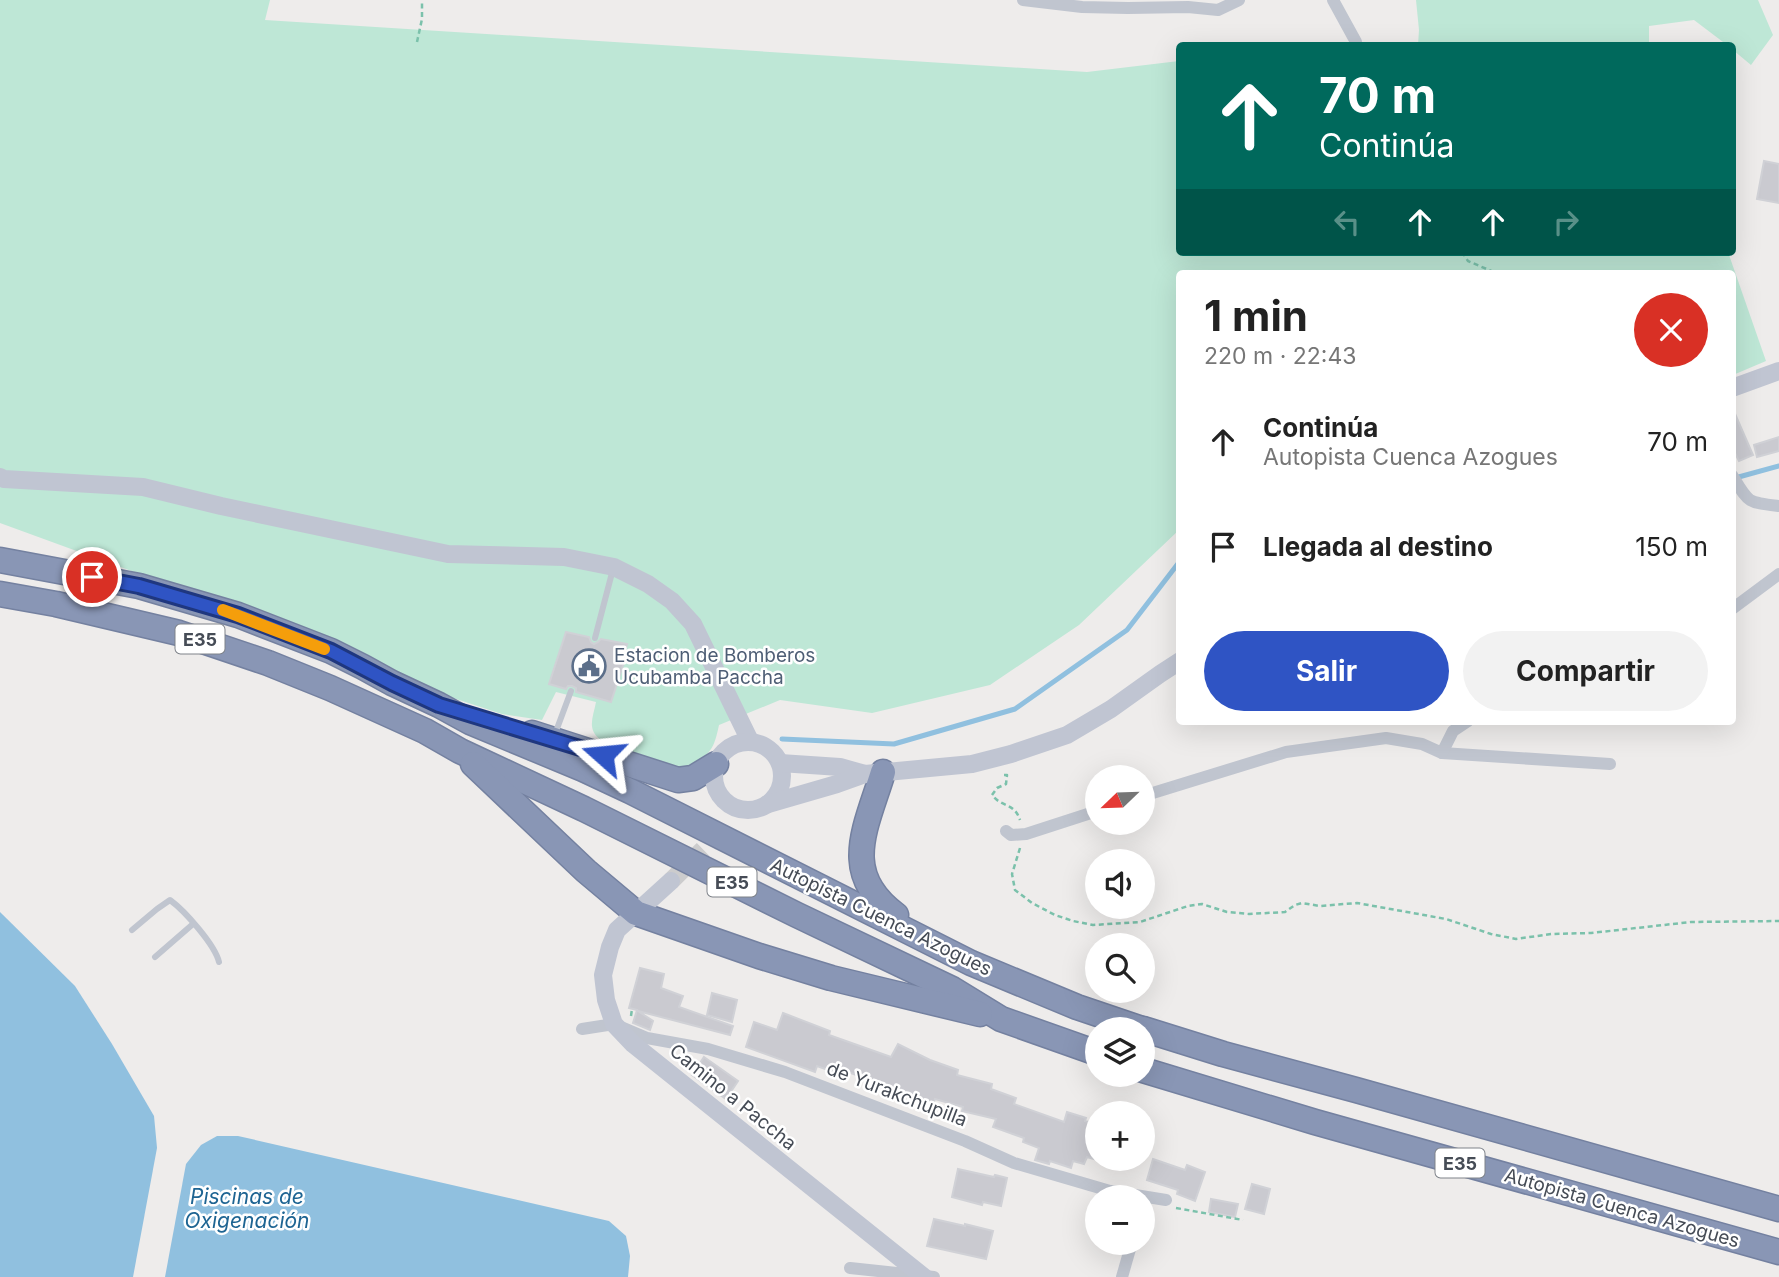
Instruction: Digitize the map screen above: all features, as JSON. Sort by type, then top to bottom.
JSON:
[{"type":"highway","name":"Autopista Cuenca Azogues","points":[[0,560],[139,586],[238,615],[331,651],[470,722],[583,769],[982,968],[1109,1017]]},
{"type":"highway","name":"Autopista Cuenca Azogues","points":[[0,594],[178,633],[222,646],[330,688],[584,808],[952,989],[1001,1018],[1085,1049]]},
{"type":"highway","points":[[439,705],[678,780],[693,778],[716,764]]},
{"type":"highway","points":[[460,751],[586,871],[636,913],[831,978],[1001,1018]]},
{"type":"highway","points":[[874,773],[861,841],[862,868],[873,893],[882,905],[946,950]]},
{"type":"highway","name":"Autopista Cuenca Azogues","points":[[1155,1033],[1779,1209]]},
{"type":"highway","name":"Autopista Cuenca Azogues","points":[[1155,1074],[1302,1118],[1779,1252]]},
{"type":"main road","points":[[1736,387],[1779,371]]},
{"type":"main road","points":[[0,477],[143,487],[448,554],[565,557],[614,567],[648,584],[672,601],[693,624],[750,741]]},
{"type":"main road","points":[[768,804],[781,786],[783,774],[775,754],[760,743],[750,741],[729,747],[716,764],[716,786],[728,803],[748,810],[874,773],[972,764],[1067,735],[1176,664]]},
{"type":"main road","points":[[780,763],[839,767],[874,773]]},
{"type":"main road","points":[[726,827],[738,808]]},
{"type":"main road","name":"Camino a Paccha","points":[[671,881],[617,930],[610,947],[603,975],[606,1000],[614,1024],[633,1044],[927,1276]]},
{"type":"street","points":[[1023,0],[1082,7],[1188,7],[1218,10],[1239,0]]},
{"type":"street","points":[[1333,0],[1356,42]]},
{"type":"street","points":[[1736,481],[1747,498],[1754,503],[1779,506]]},
{"type":"street","points":[[1736,606],[1779,574]]},
{"type":"street","points":[[1442,754],[1453,731],[1462,725]]},
{"type":"street","points":[[1155,792],[1286,752],[1386,738],[1422,744],[1442,754],[1610,764]]},
{"type":"street","points":[[1006,831],[1011,835],[1026,834],[1085,815]]},
{"type":"street","points":[[582,1029],[614,1024]]},
{"type":"street","name":"de Yurakchupilla","points":[[614,1024],[647,1038],[708,1049],[785,1072],[965,1141],[1014,1163],[1110,1191],[1166,1200]]},
{"type":"street","points":[[1122,1277],[1128,1255]]},
{"type":"street","points":[[850,1268],[927,1276]]},
{"type":"lane","points":[[595,638],[614,567]]},
{"type":"lane","points":[[553,739],[570,691]]},
{"type":"lane","points":[[132,930],[168,900],[173,901],[217,953],[219,962]]},
{"type":"lane","points":[[155,957],[193,924]]},
{"type":"path","points":[[417,42],[422,19],[422,0]]},
{"type":"path","points":[[1465,256],[1468,261],[1489,270]]},
{"type":"path","points":[[972,764],[982,771],[1007,775],[1006,784],[997,788],[992,795],[997,801],[1015,809],[1026,834],[1013,874],[1015,890],[1055,915],[1093,925],[1140,922],[1202,904],[1227,912],[1249,914],[1285,912],[1302,903],[1320,906],[1357,902],[1446,919],[1516,939],[1691,922],[1779,921]]},
{"type":"path","points":[[1166,1200],[1178,1209],[1243,1220]]},
{"type":"green space","points":[[0,0],[270,0],[265,20],[1087,72],[1176,61],[1176,256],[1729,256],[1734,270],[1176,270],[1176,533],[1079,625],[990,685],[872,713],[780,700],[719,725],[715,742],[709,752],[684,769],[662,765],[602,741],[592,728],[596,702],[556,692],[542,720],[502,714],[444,695],[309,636],[0,523]]},
{"type":"green space","points":[[1416,0],[1758,0],[1773,35],[1751,65],[1736,52],[1736,42],[1723,42],[1694,20],[1649,26],[1649,42],[1418,42]]},
{"type":"green space","points":[[1736,275],[1766,361],[1736,374]]},
{"type":"water","name":"Piscinas de Oxigenación","points":[[0,912],[75,986],[154,1116],[157,1148],[133,1277],[0,1277]]},
{"type":"water","name":"Piscinas de Oxigenación","points":[[217,1136],[238,1136],[609,1221],[626,1236],[630,1256],[628,1277],[165,1277],[186,1164],[201,1145]]},
{"type":"building","points":[[1764,161],[1779,164],[1779,203],[1757,199]]},
{"type":"building","points":[[1736,416],[1753,455],[1739,461],[1736,455]]},
{"type":"building","points":[[1779,437],[1779,451],[1757,457],[1754,445]]},
{"type":"building","name":"Estacion de Bomberos Ucubamba Paccha","points":[[566,632],[589,637],[594,644],[601,639],[627,644],[627,653],[611,702],[576,692],[576,688],[572,686],[566,689],[549,684]]},
{"type":"building","points":[[640,968],[664,974],[661,988],[683,996],[679,1007],[733,1026],[730,1035],[638,1011],[653,1021],[650,1030],[633,1023],[637,1010],[629,1008]]},
{"type":"building","points":[[712,993],[737,1000],[732,1022],[707,1015]]},
{"type":"building","points":[[783,1013],[830,1031],[829,1035],[891,1057],[898,1044],[958,1070],[957,1075],[992,1084],[991,1089],[1016,1098],[1014,1104],[1064,1122],[1067,1112],[1085,1118],[1084,1164],[1073,1161],[1071,1168],[1050,1161],[1049,1164],[1035,1160],[1039,1148],[1023,1142],[1024,1138],[993,1127],[996,1119],[962,1111],[963,1107],[935,1099],[933,1104],[904,1094],[903,1096],[848,1072],[847,1077],[817,1066],[815,1072],[746,1047],[754,1022],[777,1030]]},
{"type":"building","points":[[704,1057],[738,1081],[726,1099],[692,1075]]},
{"type":"building","points":[[1155,1160],[1185,1170],[1187,1165],[1205,1172],[1195,1201],[1177,1194],[1178,1190],[1147,1180],[1150,1171],[1155,1171]]},
{"type":"building","points":[[958,1169],[1007,1178],[1001,1206],[983,1202],[982,1205],[952,1197]]},
{"type":"building","points":[[1252,1184],[1270,1189],[1264,1214],[1245,1209]]},
{"type":"building","points":[[1211,1199],[1238,1204],[1235,1217],[1209,1212]]},
{"type":"building","points":[[934,1219],[993,1231],[986,1259],[927,1246]]},
{"type":"waterway","points":[[1736,478],[1779,466]]},
{"type":"waterway","points":[[782,739],[894,744],[1015,709],[1127,630],[1176,566]]},
{"type":"tunnel","points":[[671,881],[723,830]]},
{"type":"slow traffic","points":[[223,610],[324,649]]},
{"type":"place","name":"Estacion de Bomberos Ucubamba Paccha","points":[[589,666]]},
{"type":"route","points":[[92,577],[139,586],[238,615],[331,651],[439,705],[603,755]]}]
